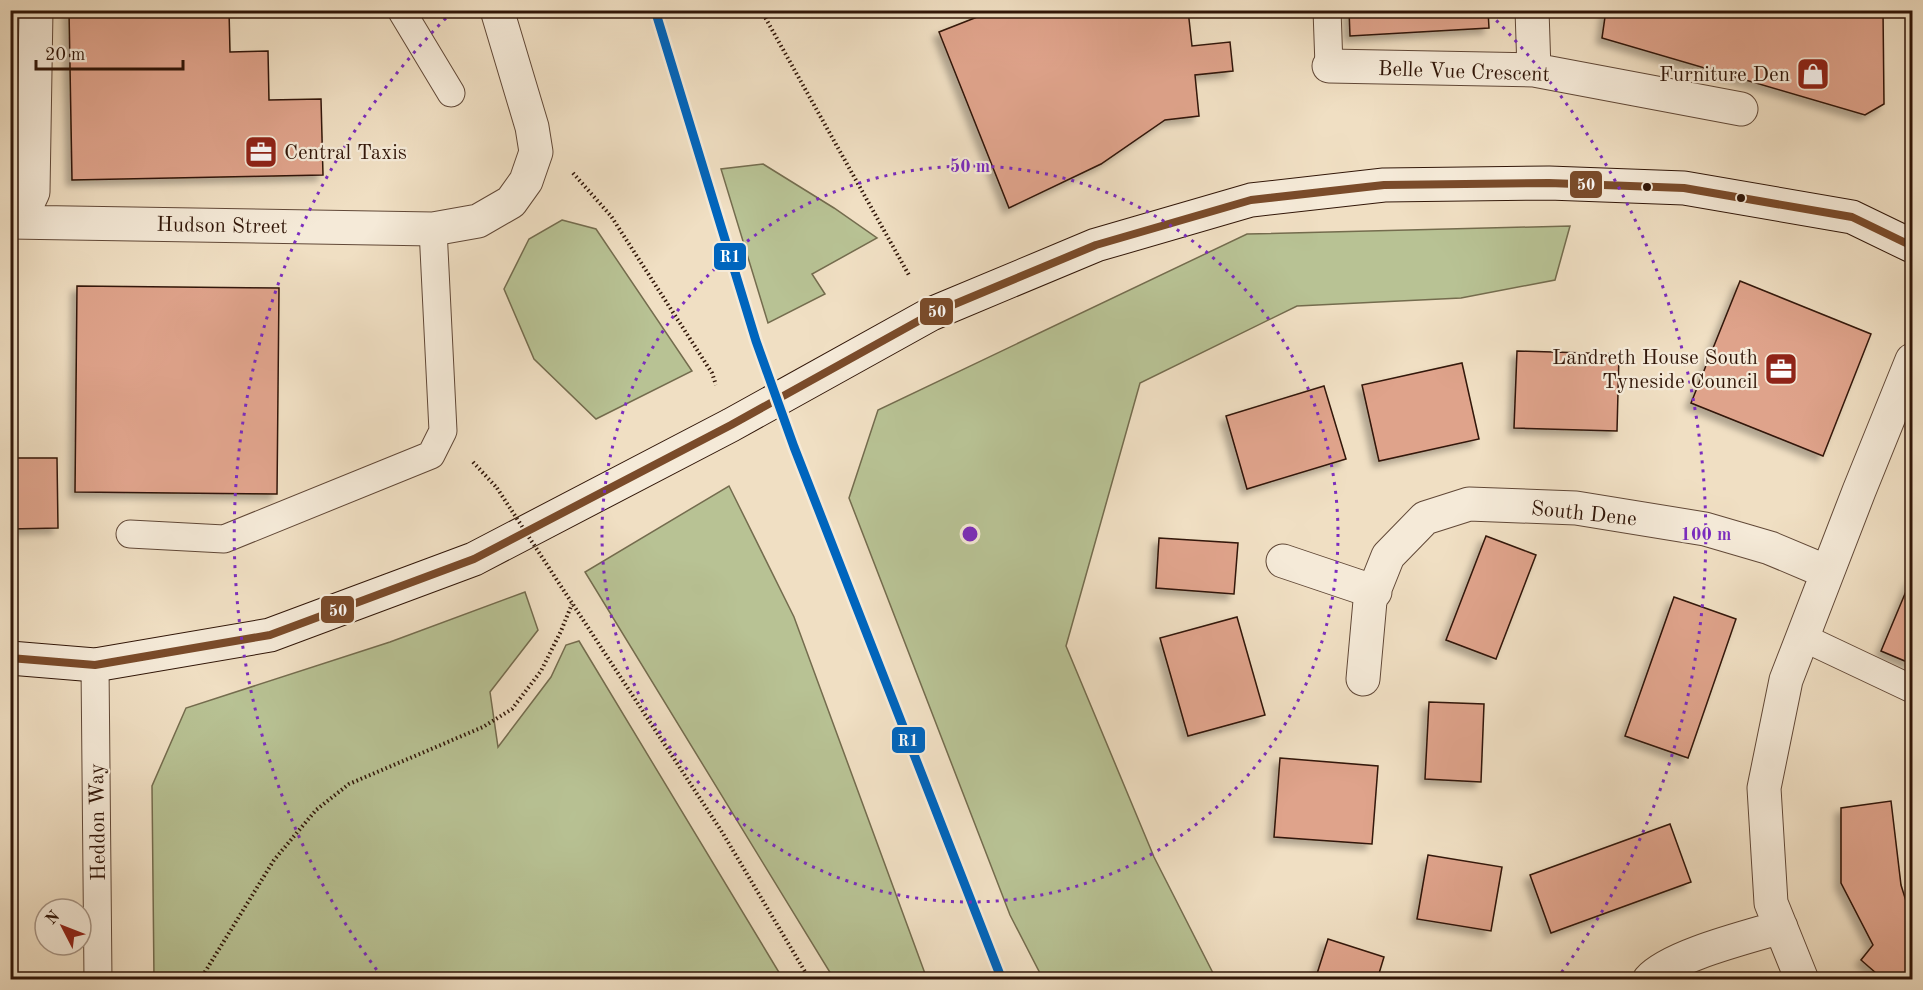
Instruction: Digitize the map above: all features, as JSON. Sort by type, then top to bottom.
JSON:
[{"type":"street","points":[[10,222],[26,207],[33,192],[36,10]]},
{"type":"street","name":"Hudson Street","points":[[10,222],[433,229],[478,221],[511,202],[526,181],[536,153],[532,127],[497,10]]},
{"type":"street","points":[[1532,10],[1534,70]]},
{"type":"street","name":"Belle Vue Crescent","points":[[1329,66],[1534,70],[1741,109]]},
{"type":"street","points":[[10,658],[95,665],[270,635],[474,559],[731,425],[931,314],[1096,245],[1251,200],[1383,185],[1549,183],[1684,188],[1852,217],[1912,246]]},
{"type":"street","points":[[1802,980],[1771,903],[1764,788],[1786,680],[1912,360]]},
{"type":"street","name":"South Dene","points":[[1364,679],[1370,602],[1388,556],[1425,518],[1469,504],[1576,508],[1705,529],[1770,548],[1827,572]]},
{"type":"street","points":[[1283,561],[1375,592]]},
{"type":"street","points":[[1649,980],[1656,971],[1697,953],[1781,927]]},
{"type":"lane","points":[[401,10],[451,93]]},
{"type":"lane","points":[[1328,10],[1329,66]]},
{"type":"lane","points":[[130,534],[224,539],[431,455],[443,431],[433,229]]},
{"type":"lane","points":[[1802,637],[1912,689]]},
{"type":"lane","name":"Heddon Way","points":[[95,665],[98,980]]},
{"type":"path","points":[[761,10],[931,314]]},
{"type":"path","points":[[532,127],[611,216],[712,373],[731,425]]},
{"type":"path","points":[[497,488],[723,832],[810,980]]},
{"type":"path","points":[[200,980],[274,860],[316,810],[349,784],[483,727],[512,709],[541,671],[572,604]]},
{"type":"green space","points":[[763,164],[877,238],[812,274],[825,294],[768,323],[721,169]]},
{"type":"green space","points":[[562,220],[596,229],[692,371],[596,419],[534,359],[504,289],[529,239]]},
{"type":"green space","points":[[1570,226],[1555,280],[1461,298],[1297,306],[1140,383],[1066,646],[1154,857],[1216,979],[1043,979],[1010,915],[849,498],[878,410],[1247,234]]},
{"type":"green space","points":[[729,486],[794,617],[927,979],[834,979],[585,572]]},
{"type":"green space","points":[[525,592],[538,630],[490,692],[498,747],[551,677],[566,645],[579,641],[783,979],[154,979],[152,786],[186,708],[390,642]]},
{"type":"building","points":[[69,10],[229,10],[230,52],[268,51],[269,100],[321,99],[323,175],[72,180]]},
{"type":"building","points":[[995,10],[1188,10],[1192,46],[1230,42],[1233,71],[1195,75],[1199,116],[1165,120],[1101,164],[1009,208],[939,32]]},
{"type":"building","points":[[1349,10],[1488,10],[1489,28],[1350,36]]},
{"type":"building","points":[[1606,10],[1883,10],[1884,104],[1865,115],[1602,38]]},
{"type":"building","name":"Landreth House South Tyneside Council","points":[[1740,281],[1871,334],[1823,456],[1691,403]]},
{"type":"building","points":[[77,286],[279,288],[277,494],[75,492]]},
{"type":"building","points":[[1517,351],[1619,354],[1617,431],[1514,428]]},
{"type":"building","points":[[1462,363],[1479,439],[1379,461],[1362,385]]},
{"type":"building","points":[[1324,386],[1346,459],[1247,489],[1226,416]]},
{"type":"building","points":[[10,458],[57,458],[58,528],[10,529]]},
{"type":"building","points":[[1486,536],[1536,555],[1496,659],[1446,640]]},
{"type":"building","points":[[1159,538],[1238,543],[1234,594],[1156,588]]},
{"type":"building","points":[[1912,577],[1912,664],[1881,651]]},
{"type":"building","points":[[1674,597],[1736,619],[1688,758],[1625,736]]},
{"type":"building","points":[[1237,617],[1265,715],[1188,736],[1160,638]]},
{"type":"building","points":[[1429,702],[1484,704],[1481,782],[1425,779]]},
{"type":"building","points":[[1280,758],[1378,766],[1372,844],[1274,837]]},
{"type":"building","points":[[1891,801],[1901,885],[1912,920],[1912,980],[1884,980],[1861,960],[1873,945],[1841,883],[1841,808]]},
{"type":"building","points":[[1670,824],[1691,882],[1551,933],[1530,875]]},
{"type":"building","points":[[1428,855],[1502,867],[1491,931],[1417,919]]},
{"type":"building","points":[[1328,939],[1384,957],[1377,980],[1315,980]]},
{"type":"transit line","name":"R1","points":[[655,10],[756,341],[794,447],[1002,980]]},
{"type":"transit line","name":"50","points":[[10,658],[95,665],[270,635],[474,559],[731,425],[931,314],[1096,245],[1251,200],[1384,185],[1549,183],[1684,188],[1852,217],[1912,246]]},
{"type":"place","name":"Furniture Den","points":[[1813,74]]},
{"type":"place","name":"Central Taxis","points":[[261,152]]},
{"type":"place","name":"Landreth House South Tyneside Council","points":[[1781,369]]}]
